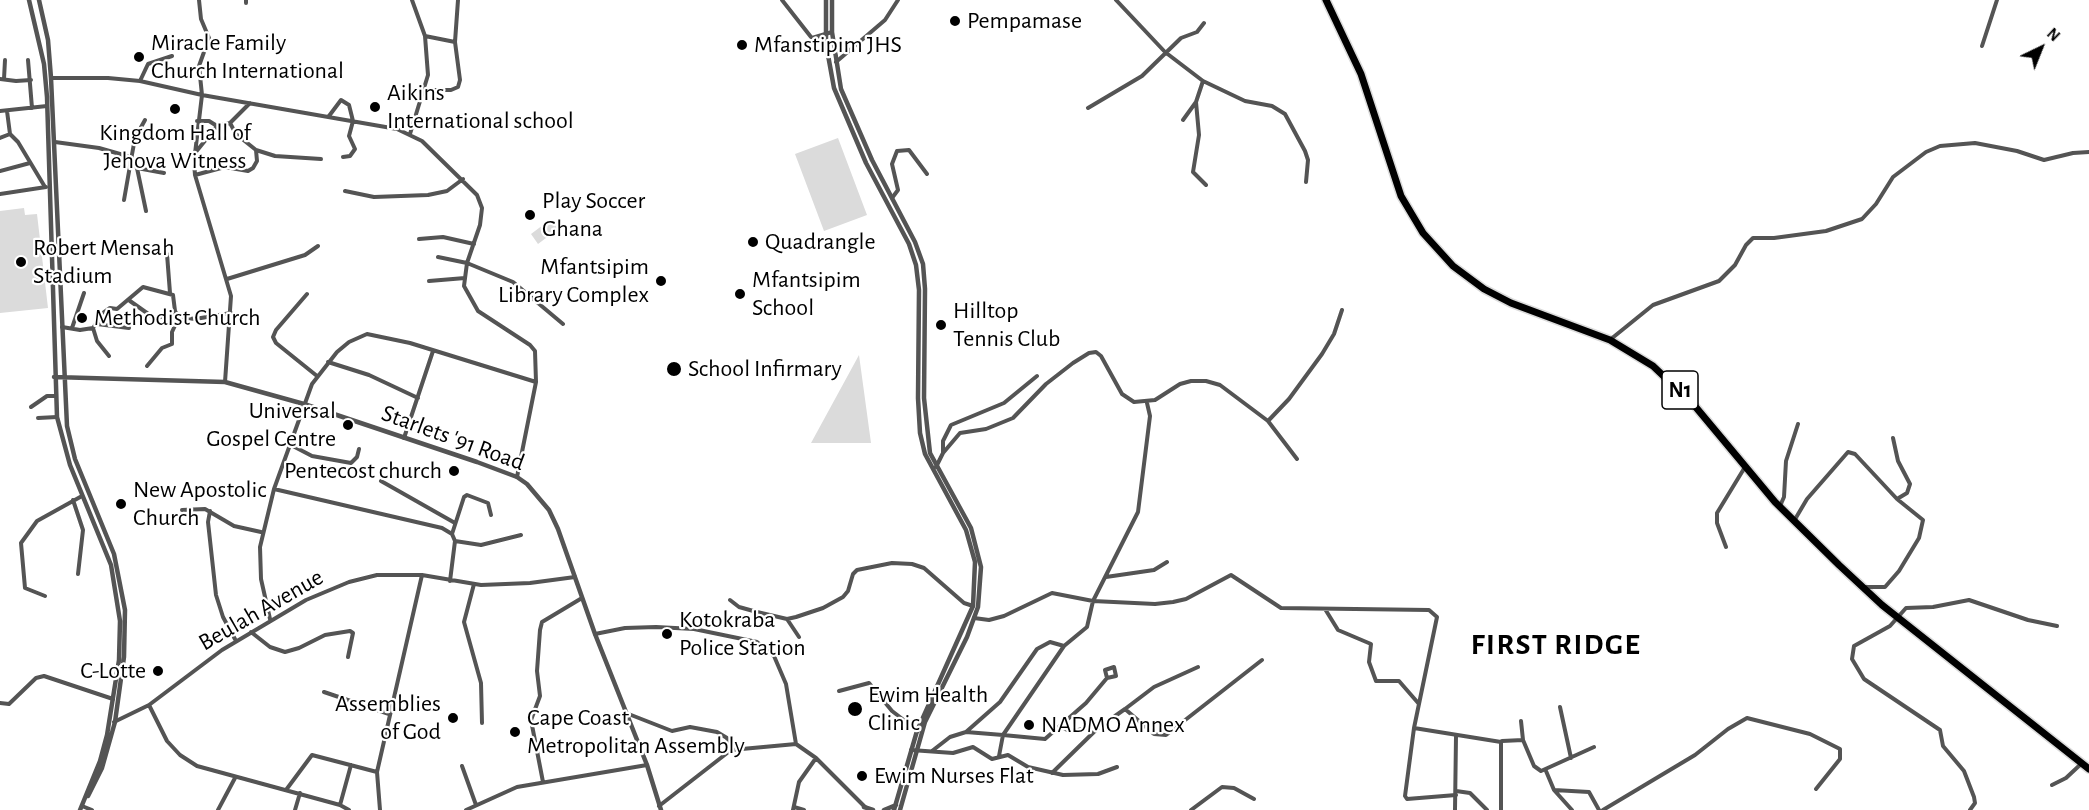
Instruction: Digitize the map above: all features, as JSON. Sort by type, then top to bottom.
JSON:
[{"type":"highway","name":"N1","points":[[1326,0],[1361,74],[1397,186],[1412,215],[1453,266],[1510,303],[1610,340],[1653,366],[1673,384],[1780,507],[1863,587],[2089,769]]},
{"type":"street","points":[[29,0],[44,64],[55,142],[60,315],[67,426],[75,459],[112,548],[123,590],[125,635],[112,722],[102,768],[82,806],[92,810]]},
{"type":"street","points":[[39,0],[48,40],[51,78],[47,187],[50,203],[57,417],[61,439],[82,496],[105,544],[118,602],[120,640],[112,722]]},
{"type":"street","points":[[199,0],[201,19],[209,38],[199,66],[202,94],[197,121],[195,175],[231,296],[225,382]]},
{"type":"street","points":[[410,134],[426,90],[428,75],[425,36],[412,0]]},
{"type":"street","points":[[426,90],[451,90],[458,87],[459,72],[455,42],[458,0]]},
{"type":"street","points":[[782,0],[812,38],[826,44]]},
{"type":"street","points":[[826,0],[829,33],[839,82],[872,160],[923,264],[926,433],[935,470],[970,540],[976,574],[973,606],[919,731],[895,807],[884,810]]},
{"type":"street","points":[[832,0],[826,44],[833,84],[845,117],[909,244],[916,265],[919,290],[920,433],[925,454],[965,514],[978,549],[981,590],[974,618],[919,731]]},
{"type":"street","points":[[835,62],[885,20],[898,0]]},
{"type":"street","points":[[1116,0],[1165,52],[1203,81],[1245,101],[1272,106],[1285,114],[1308,160],[1306,182]]},
{"type":"street","points":[[1982,46],[1997,0]]},
{"type":"street","points":[[1088,108],[1142,76],[1183,36],[1197,32],[1204,23]]},
{"type":"street","points":[[812,38],[829,33]]},
{"type":"street","points":[[425,36],[455,42]]},
{"type":"street","points":[[140,81],[148,64],[172,56]]},
{"type":"street","points":[[5,60],[2,79],[31,80]]},
{"type":"street","points":[[28,60],[32,108]]},
{"type":"street","points":[[51,78],[108,78],[140,81],[329,116],[410,134],[438,154],[477,195],[482,207],[474,244],[467,263],[464,285],[478,310],[530,345],[535,351],[536,382],[517,477]]},
{"type":"street","points":[[1183,120],[1196,102],[1203,81]]},
{"type":"street","points":[[833,84],[839,82]]},
{"type":"street","points":[[329,116],[337,104],[346,101],[351,108],[353,121],[349,136],[355,149],[350,156],[343,157]]},
{"type":"street","points":[[0,111],[32,108],[49,102]]},
{"type":"street","points":[[195,153],[217,126],[230,123],[250,102]]},
{"type":"street","points":[[1196,102],[1200,135],[1193,171],[1206,185]]},
{"type":"street","points":[[7,111],[10,134],[23,149],[47,187]]},
{"type":"street","points":[[124,200],[131,160],[135,154],[135,138],[145,120]]},
{"type":"street","points":[[197,121],[209,121],[217,126]]},
{"type":"street","points":[[230,123],[236,134],[256,150],[275,156],[321,159]]},
{"type":"street","points":[[0,138],[10,134]]},
{"type":"street","points":[[55,142],[120,153],[131,160],[137,168],[146,210]]},
{"type":"street","points":[[1610,340],[1653,305],[1719,281],[1735,265],[1746,245],[1753,238],[1774,238],[1826,231],[1862,219],[1876,204],[1893,177],[1926,152],[1940,146],[1976,143],[2017,151],[2044,160],[2073,153],[2089,152]]},
{"type":"street","points":[[195,175],[225,167],[248,171],[257,161],[256,150]]},
{"type":"street","points":[[892,198],[898,190],[892,164],[897,151],[909,150],[927,174]]},
{"type":"street","points":[[0,171],[30,163]]},
{"type":"street","points":[[137,168],[164,173]]},
{"type":"street","points":[[345,190],[374,197],[428,195],[447,191],[463,179]]},
{"type":"street","points":[[0,194],[47,187]]},
{"type":"street","points":[[50,203],[58,202]]},
{"type":"street","points":[[419,239],[443,237],[474,244]]},
{"type":"street","points":[[227,279],[305,255],[318,246]]},
{"type":"street","points":[[166,254],[170,293]]},
{"type":"street","points":[[438,257],[467,263],[513,282],[563,324]]},
{"type":"street","points":[[429,281],[465,278]]},
{"type":"street","points":[[61,327],[80,330],[93,328],[107,309],[117,309],[143,287],[170,293],[175,298],[178,316],[172,332],[172,344],[162,348],[147,366]]},
{"type":"street","points":[[72,328],[84,293]]},
{"type":"street","points":[[307,294],[276,330],[273,337],[276,343],[317,376]]},
{"type":"street","points":[[129,301],[154,318],[178,316],[195,319],[231,313]]},
{"type":"street","points":[[1268,421],[1289,399],[1322,354],[1334,334],[1342,309]]},
{"type":"street","points":[[52,315],[60,315]]},
{"type":"street","points":[[97,324],[129,328]]},
{"type":"street","points":[[93,328],[97,341],[109,356]]},
{"type":"street","points":[[270,619],[260,570],[261,532],[304,404],[317,376],[349,342],[367,334],[536,382]]},
{"type":"street","points":[[404,438],[433,351]]},
{"type":"street","points":[[935,470],[943,453],[960,433],[986,429],[1013,418],[1046,384],[1089,353],[1096,352],[1101,356],[1126,399],[1134,402],[1147,403],[1180,384],[1206,381],[1221,385],[1268,421],[1297,459]]},
{"type":"street","points":[[328,362],[369,375],[418,398]]},
{"type":"street","points":[[63,365],[78,377]]},
{"type":"street","points":[[943,453],[943,441],[951,425],[1004,403],[1037,376]]},
{"type":"street","name":"Starlets '91 Road","points":[[54,377],[225,382],[304,404],[517,477],[534,490],[549,510],[647,765],[660,808]]},
{"type":"street","points":[[31,407],[47,396],[55,396]]},
{"type":"street","points":[[999,756],[1003,735],[1064,646],[1087,627],[1093,601],[1138,512],[1150,416],[1147,403]]},
{"type":"street","points":[[38,418],[57,417]]},
{"type":"street","points":[[1780,507],[1784,497],[1786,461],[1798,424]]},
{"type":"street","points":[[1893,438],[1898,461],[1910,484],[1907,493],[1897,500]]},
{"type":"street","points":[[289,444],[312,456],[351,463],[357,457],[360,449]]},
{"type":"street","points":[[1794,521],[1808,499],[1850,451],[1897,500],[1923,520],[1919,538],[1899,571],[1885,587],[1863,587]]},
{"type":"street","points":[[1726,547],[1717,523],[1717,513],[1745,467]]},
{"type":"street","points":[[381,481],[455,523]]},
{"type":"street","points":[[274,489],[383,512],[442,528],[452,534],[455,541],[450,581]]},
{"type":"street","points":[[452,534],[467,495],[488,503],[490,515]]},
{"type":"street","points":[[45,596],[25,588],[21,543],[37,521],[82,496]]},
{"type":"street","points":[[73,500],[83,530],[78,574]]},
{"type":"street","points":[[182,510],[199,508],[210,511],[234,526],[261,532]]},
{"type":"street","points":[[210,511],[209,528],[216,595],[223,617],[236,641]]},
{"type":"street","points":[[455,541],[481,545],[521,535]]},
{"type":"street","points":[[1106,577],[1154,570],[1167,562]]},
{"type":"street","points":[[730,600],[746,609],[787,619],[810,614],[834,603],[848,591],[853,574],[857,570],[892,563],[912,564],[924,568],[963,603],[973,606]]},
{"type":"street","name":"Beulah Avenue","points":[[112,722],[149,705],[270,619],[321,592],[349,582],[377,575],[422,575],[474,584],[520,584],[575,577]]},
{"type":"street","points":[[380,810],[376,772],[422,575]]},
{"type":"street","points":[[974,618],[989,620],[1052,593],[1093,601],[1155,604],[1173,602],[1198,593],[1231,575],[1281,608],[1424,608],[1437,617],[1414,728],[1406,796],[1407,799],[1470,793],[1487,810]]},
{"type":"street","points":[[474,584],[464,622],[481,682],[482,723]]},
{"type":"street","points":[[543,782],[531,720],[540,696],[537,671],[540,630],[542,622],[582,598]]},
{"type":"street","points":[[1970,810],[1975,802],[1967,780],[1961,766],[1943,746],[1940,730],[1870,684],[1853,665],[1851,654],[1854,646],[1890,626],[1909,607],[1933,607],[1969,600],[2028,620],[2057,626]]},
{"type":"street","points":[[1325,608],[1338,630],[1371,644],[1369,662],[1376,681],[1398,681],[1420,705]]},
{"type":"street","points":[[787,619],[799,637]]},
{"type":"street","points":[[595,634],[640,626],[665,627],[694,629],[757,642],[774,656],[783,677],[796,744]]},
{"type":"street","points":[[251,632],[270,647],[285,652],[325,634],[350,631],[353,633],[348,657]]},
{"type":"street","points":[[966,732],[1000,702],[1037,649],[1050,642],[1064,646]]},
{"type":"street","points":[[1125,709],[1154,734],[1166,735],[1262,660]]},
{"type":"street","points":[[1052,773],[1104,723],[1154,687],[1198,667]]},
{"type":"street","points":[[0,703],[9,704],[36,678],[44,676],[113,699]]},
{"type":"street","points":[[933,751],[950,737],[966,732],[1042,740],[1060,726],[1107,678]]},
{"type":"street","points":[[838,691],[869,683],[887,706],[919,731]]},
{"type":"street","points":[[324,692],[390,714]]},
{"type":"street","points":[[149,705],[163,735],[180,755],[211,771],[300,793],[349,810]]},
{"type":"street","points":[[1560,707],[1570,758]]},
{"type":"street","points":[[626,713],[672,731],[690,727],[717,732],[727,738],[731,750]]},
{"type":"street","points":[[1554,790],[1591,793],[1601,810],[1695,755],[1728,729],[1747,718],[1810,734],[1836,744],[1842,754],[1840,759],[1816,789]]},
{"type":"street","points":[[1521,721],[1523,740],[1534,766],[1541,771],[1546,771],[1594,747]]},
{"type":"street","points":[[1060,726],[1071,732],[1104,723]]},
{"type":"street","points":[[1414,728],[1501,741],[1523,740]]},
{"type":"street","points":[[1455,810],[1456,736]]},
{"type":"street","points":[[1501,741],[1501,810]]},
{"type":"street","points":[[660,808],[731,750],[796,744],[816,758],[866,808],[873,810]]},
{"type":"street","points":[[913,750],[953,753],[973,747],[992,759],[1008,755],[1028,767],[1052,773],[1080,776],[1098,774],[1117,767]]},
{"type":"street","points":[[900,810],[913,750]]},
{"type":"street","points":[[286,790],[312,755],[376,772]]},
{"type":"street","points":[[804,810],[794,809],[799,782],[816,758]]},
{"type":"street","points":[[2052,785],[2066,777],[2082,763]]},
{"type":"street","points":[[340,805],[351,765]]},
{"type":"street","points":[[466,810],[517,787],[647,765]]},
{"type":"street","points":[[462,766],[476,805]]},
{"type":"street","points":[[1546,771],[1554,790],[1572,810]]},
{"type":"street","points":[[218,810],[235,778]]},
{"type":"street","points":[[1191,810],[1222,787],[1234,788],[1254,799]]},
{"type":"street","points":[[295,810],[300,793]]},
{"type":"shaded area","points":[[838,138],[867,215],[824,231],[795,154]]},
{"type":"shaded area","name":"Robert Mensah Stadium","points":[[24,208],[25,215],[37,214],[48,308],[0,313],[0,211]]},
{"type":"shaded area","points":[[551,219],[558,229],[538,244],[531,234]]},
{"type":"shaded area","points":[[859,355],[871,443],[811,443]]},
{"type":"place","name":"Pempamase","points":[[955,21]]},
{"type":"place","name":"Mfanstipim JHS","points":[[742,45]]},
{"type":"place","name":"Miracle Family Church International","points":[[139,57]]},
{"type":"place","name":"Aikins International school","points":[[375,107]]},
{"type":"place","name":"Kingdom Hall of Jehova Witness","points":[[175,109]]},
{"type":"place","name":"Play Soccer Ghana","points":[[530,215]]},
{"type":"place","name":"Quadrangle","points":[[753,242]]},
{"type":"place","name":"Robert Mensah Stadium","points":[[21,262]]},
{"type":"place","name":"Mfantsipim Library Complex","points":[[661,281]]},
{"type":"place","name":"Mfantsipim School","points":[[740,294]]},
{"type":"place","name":"Methodist Church","points":[[82,318]]},
{"type":"place","name":"Hilltop Tennis Club","points":[[941,325]]},
{"type":"place","name":"School Infirmary","points":[[674,369]]},
{"type":"place","name":"Universal Gospel Centre","points":[[348,425]]},
{"type":"place","name":"Pentecost church","points":[[454,471]]},
{"type":"place","name":"New Apostolic Church","points":[[121,504]]},
{"type":"place","name":"Kotokraba Police Station","points":[[667,634]]},
{"type":"place","name":"C-Lotte","points":[[158,671]]},
{"type":"place","name":"Ewim Health Clinic","points":[[855,709]]},
{"type":"place","name":"Assemblies of God","points":[[453,718]]},
{"type":"place","name":"NADMO Annex","points":[[1029,725]]},
{"type":"place","name":"Cape Coast Metropolitan Assembly","points":[[515,732]]},
{"type":"place","name":"Ewim Nurses Flat","points":[[862,776]]},
{"type":"district","name":"FIRST RIDGE","points":[[1556,645]]}]
